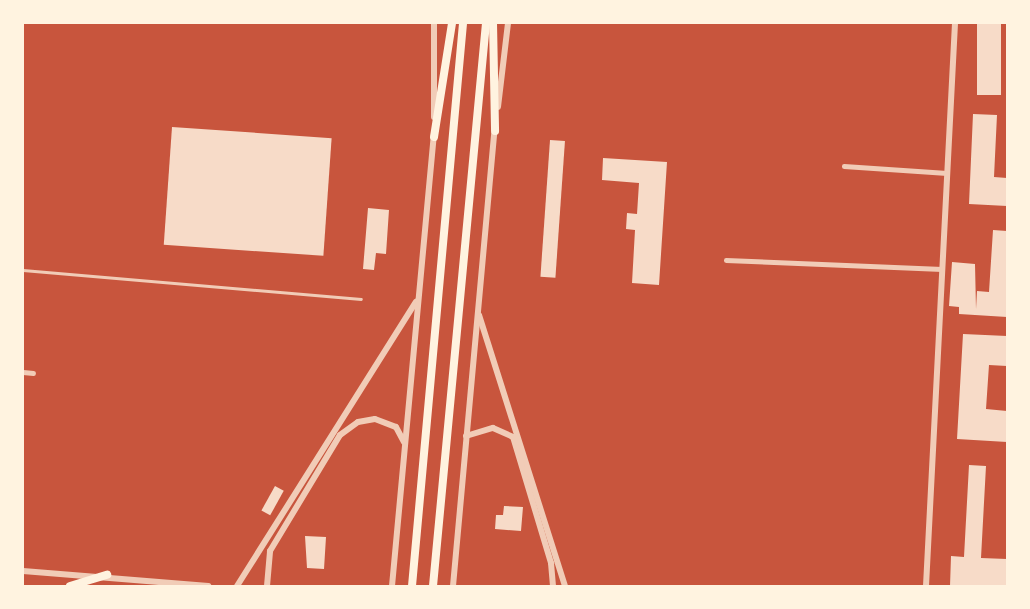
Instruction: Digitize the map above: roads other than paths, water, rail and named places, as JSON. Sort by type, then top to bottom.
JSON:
[{"type":"highway","points":[[435,138],[452,23]]},
{"type":"highway","points":[[412,586],[463,23]]},
{"type":"highway","points":[[433,586],[486,23]]},
{"type":"highway","points":[[493,23],[495,131]]},
{"type":"highway","points":[[70,586],[107,575]]},
{"type":"street","points":[[392,586],[417,300],[435,138],[434,23]]},
{"type":"street","points":[[453,586],[477,309],[508,23]]},
{"type":"street","points":[[926,586],[954,23]]},
{"type":"street","points":[[844,166],[947,173]]},
{"type":"street","points":[[726,260],[942,269]]},
{"type":"street","points":[[237,586],[417,300]]},
{"type":"street","points":[[477,309],[565,586]]},
{"type":"street","points":[[23,372],[33,373]]},
{"type":"street","points":[[267,586],[270,551],[340,435],[358,422],[375,419],[396,427],[405,443]]},
{"type":"street","points":[[466,436],[493,428],[513,438],[551,563],[553,586]]},
{"type":"street","points":[[23,570],[107,575],[208,586]]},
{"type":"lane","points":[[23,270],[362,299]]}]
